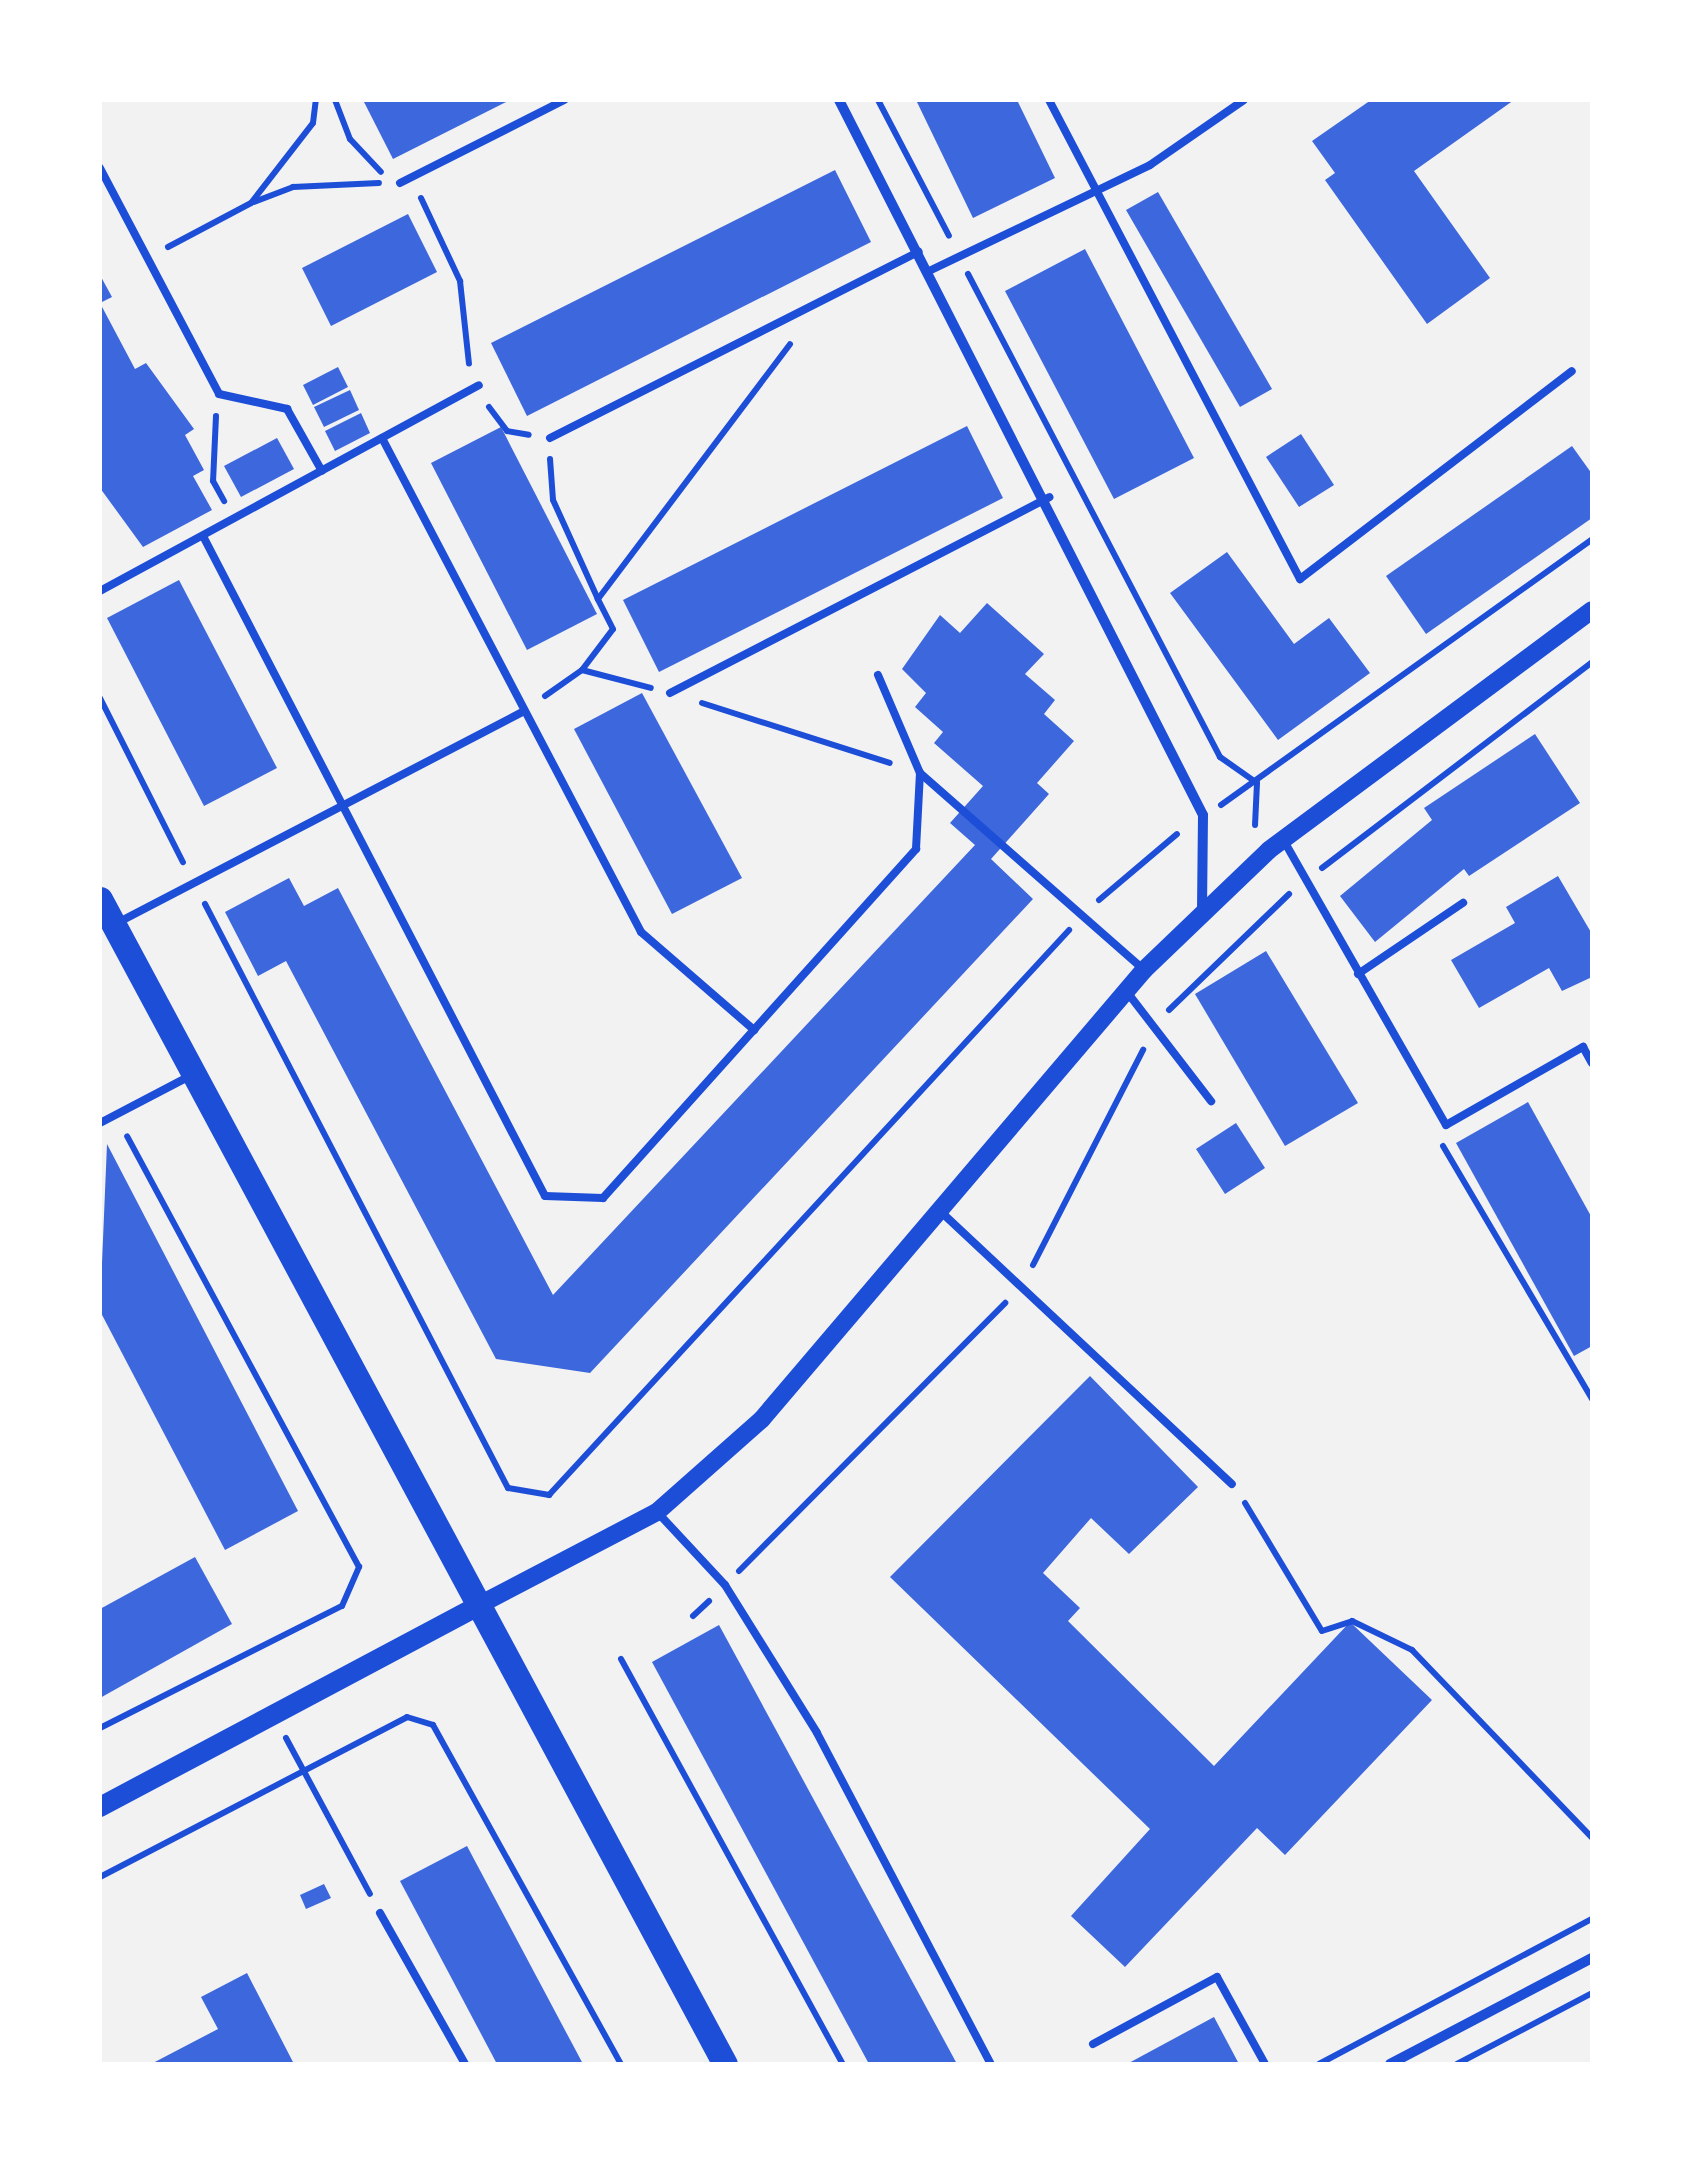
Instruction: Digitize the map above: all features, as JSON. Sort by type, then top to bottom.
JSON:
[{"type":"main road","points":[[100,899],[725,2064]]},
{"type":"main road","points":[[100,1808],[481,1604]]},
{"type":"street","points":[[839,100],[1049,498],[1204,815],[1202,913]]},
{"type":"street","points":[[481,1604],[657,1512],[762,1418],[936,1207],[1144,970],[1202,913],[1284,841],[1592,610]]},
{"type":"street","points":[[1390,2064],[1592,1958]]},
{"type":"lane","points":[[400,182],[564,100]]},
{"type":"lane","points":[[1048,100],[1300,578],[1572,371]]},
{"type":"lane","points":[[929,271],[1150,165],[1244,100]]},
{"type":"lane","points":[[100,168],[219,394],[287,408],[322,471]]},
{"type":"lane","points":[[550,438],[919,252]]},
{"type":"lane","points":[[100,591],[479,386]]},
{"type":"lane","points":[[382,438],[641,932],[754,1030]]},
{"type":"lane","points":[[670,693],[1049,498]]},
{"type":"lane","points":[[203,536],[545,1196],[603,1198],[916,850],[920,773]]},
{"type":"lane","points":[[878,675],[920,773],[1144,970]]},
{"type":"lane","points":[[114,926],[523,712]]},
{"type":"lane","points":[[1284,841],[1446,1125],[1588,1047],[1592,1062]]},
{"type":"lane","points":[[1358,974],[1463,903]]},
{"type":"lane","points":[[1127,992],[1157,1023],[1210,1102]]},
{"type":"lane","points":[[100,1123],[192,1075]]},
{"type":"lane","points":[[936,1207],[1232,1484]]},
{"type":"lane","points":[[657,1512],[724,1585],[817,1732],[992,2064]]},
{"type":"lane","points":[[380,1912],[464,2064]]},
{"type":"lane","points":[[1094,2044],[1217,1977],[1266,2064]]},
{"type":"path","points":[[251,203],[313,123],[316,100]]},
{"type":"path","points":[[335,100],[365,163],[400,182],[428,204],[460,281],[458,322],[479,386],[507,431],[550,438],[553,500],[613,629],[582,670],[523,712]]},
{"type":"path","points":[[878,100],[1220,757],[1257,782]]},
{"type":"path","points":[[148,260],[251,203],[293,188],[400,182]]},
{"type":"path","points":[[598,598],[824,300]]},
{"type":"path","points":[[219,394],[214,481],[234,519]]},
{"type":"path","points":[[100,698],[508,1488],[550,1496],[1083,915],[1204,815],[1257,782],[1592,539]]},
{"type":"path","points":[[694,1616],[1021,1287],[1157,1023],[1221,950],[1306,880],[1592,662]]},
{"type":"path","points":[[582,670],[670,693],[920,773]]},
{"type":"path","points":[[100,1728],[342,1606],[359,1567],[115,1115]]},
{"type":"path","points":[[1446,1125],[1440,1142],[1592,1399]]},
{"type":"path","points":[[1232,1484],[1322,1631],[1352,1621],[1412,1650],[1592,1838]]},
{"type":"path","points":[[621,1660],[843,2064]]},
{"type":"path","points":[[273,1714],[380,1912]]},
{"type":"path","points":[[100,1878],[407,1717],[433,1725],[621,2064]]},
{"type":"path","points":[[1318,2064],[1592,1919]]},
{"type":"path","points":[[1457,2064],[1592,1992]]},
{"type":"building","points":[[363,100],[510,100],[393,159]]},
{"type":"building","points":[[916,100],[1017,100],[1055,178],[973,218]]},
{"type":"building","points":[[1371,100],[1514,100],[1414,171],[1490,278],[1427,324],[1325,180],[1335,173],[1312,141]]},
{"type":"building","points":[[835,170],[871,242],[527,416],[491,343]]},
{"type":"building","points":[[1158,192],[1272,389],[1240,407],[1126,210]]},
{"type":"building","points":[[408,214],[437,272],[331,326],[302,268]]},
{"type":"building","points":[[1085,249],[1194,458],[1114,499],[1005,291]]},
{"type":"building","points":[[100,275],[112,297],[100,303]]},
{"type":"building","points":[[100,303],[135,369],[146,363],[194,429],[185,435],[204,470],[193,476],[212,510],[143,547],[100,488]]},
{"type":"building","points":[[338,367],[348,387],[313,405],[303,385]]},
{"type":"building","points":[[350,390],[359,410],[324,427],[314,407]]},
{"type":"building","points":[[361,413],[370,433],[335,451],[325,431]]},
{"type":"building","points":[[967,426],[1003,498],[659,672],[623,600]]},
{"type":"building","points":[[501,427],[597,614],[527,650],[431,463]]},
{"type":"building","points":[[1301,434],[1334,485],[1299,507],[1266,457]]},
{"type":"building","points":[[277,438],[294,469],[241,497],[224,466]]},
{"type":"building","points":[[1572,446],[1592,474],[1592,518],[1426,634],[1386,576]]},
{"type":"building","points":[[1227,552],[1294,644],[1329,618],[1370,673],[1278,740],[1170,593]]},
{"type":"building","points":[[179,580],[277,768],[204,806],[107,618]]},
{"type":"building","points":[[987,603],[1044,654],[1025,674],[1055,700],[1044,714],[1074,741],[1037,783],[1049,794],[991,859],[1033,899],[590,1373],[496,1359],[286,961],[258,976],[225,912],[289,878],[304,906],[338,888],[553,1295],[975,845],[950,823],[983,786],[934,743],[943,732],[915,707],[926,693],[902,669],[940,615],[960,633]]},
{"type":"building","points":[[642,693],[742,878],[672,914],[574,729]]},
{"type":"building","points":[[1535,734],[1580,803],[1469,876],[1464,869],[1375,942],[1340,896],[1432,820],[1424,808]]},
{"type":"building","points":[[1558,876],[1592,934],[1592,977],[1562,991],[1549,968],[1479,1008],[1451,960],[1515,923],[1506,907]]},
{"type":"building","points":[[1266,951],[1358,1103],[1285,1146],[1195,994]]},
{"type":"building","points":[[1528,1102],[1592,1218],[1592,1346],[1574,1356],[1456,1143]]},
{"type":"building","points":[[1236,1123],[1265,1168],[1225,1194],[1196,1149]]},
{"type":"building","points":[[107,1144],[298,1511],[225,1550],[100,1311]]},
{"type":"building","points":[[1090,1376],[1198,1487],[1129,1554],[1091,1518],[1043,1573],[1080,1608],[1068,1621],[1214,1766],[1350,1622],[1432,1700],[1285,1855],[1257,1828],[1125,1967],[1071,1916],[1150,1829],[890,1577]]},
{"type":"building","points":[[195,1557],[232,1624],[100,1698],[100,1609]]},
{"type":"building","points":[[719,1625],[957,2064],[869,2064],[652,1662]]},
{"type":"building","points":[[467,1846],[583,2064],[497,2064],[400,1881]]},
{"type":"building","points":[[324,1884],[331,1898],[306,1909],[300,1895]]},
{"type":"building","points":[[247,1973],[294,2064],[151,2064],[218,2029],[201,1997]]},
{"type":"building","points":[[1214,2017],[1239,2064],[1127,2064]]}]
